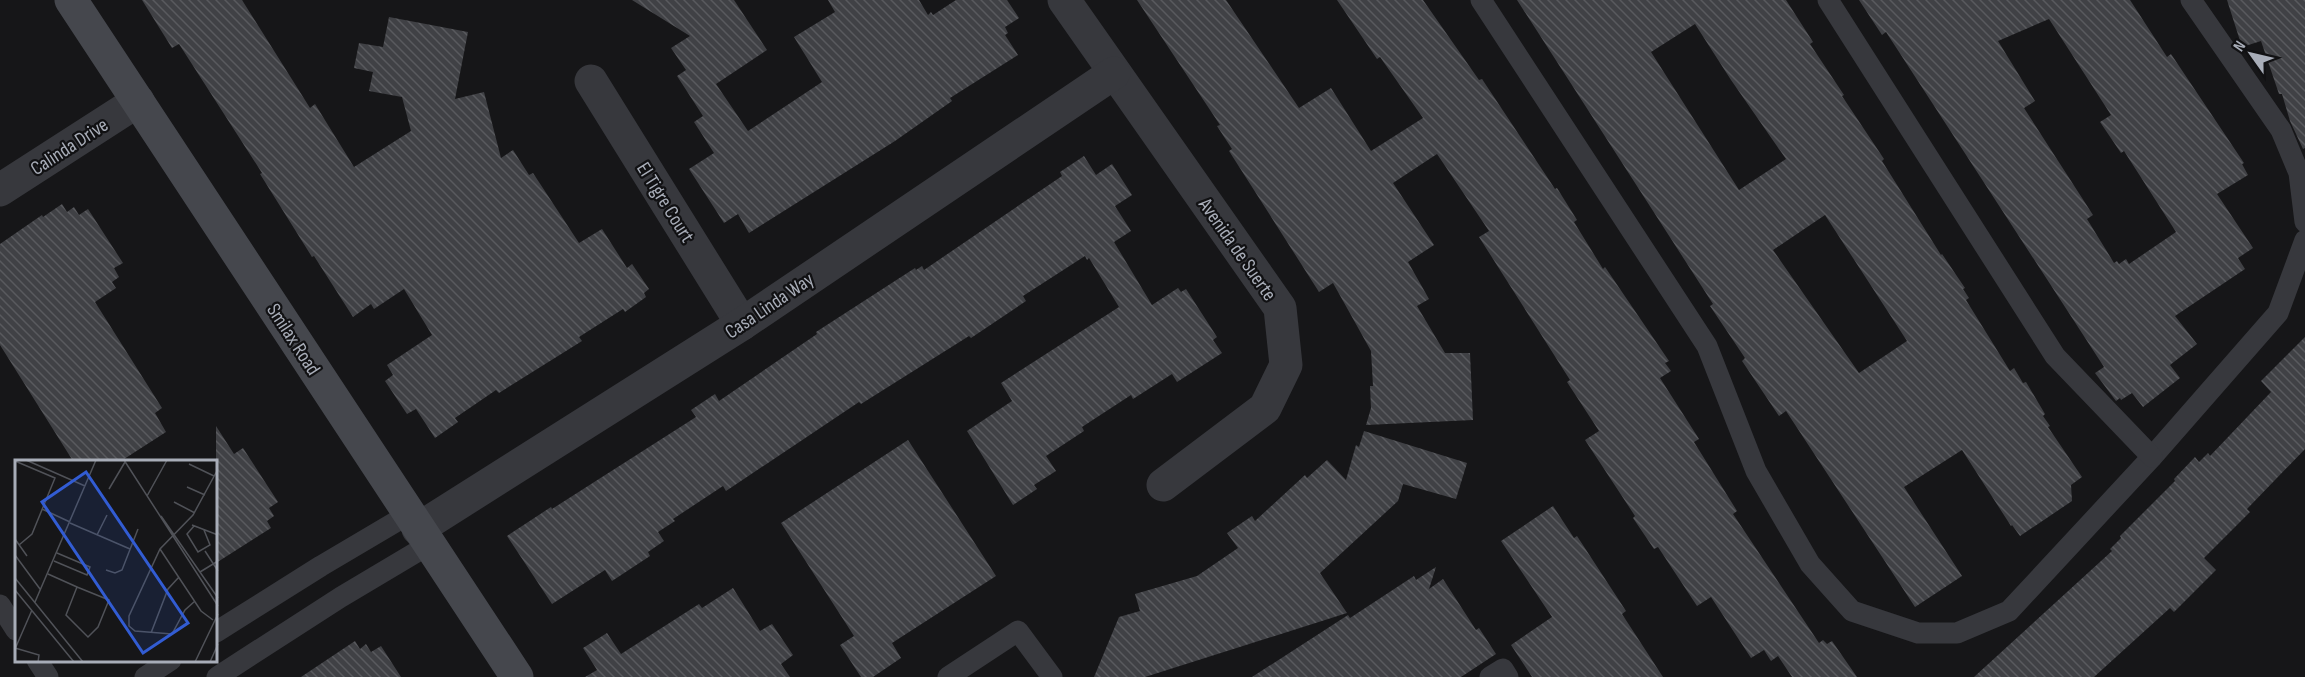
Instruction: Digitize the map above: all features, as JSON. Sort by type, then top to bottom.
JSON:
[{"type":"street","name":"Smilax Road","points":[[71,0],[517,677]]},
{"type":"street","name":"Avenida de Suerte","points":[[1064,0],[1280,308],[1286,365],[1265,408],[1163,485]]},
{"type":"street","name":"Casa Linda Way","points":[[419,529],[742,324],[1114,73]]},
{"type":"street","name":"El Tigre Court","points":[[591,81],[742,324]]},
{"type":"street","name":"Calinda Drive","points":[[0,190],[138,101]]},
{"type":"lane","points":[[1481,0],[1707,346],[1756,471],[1810,564],[1852,611],[1918,633],[1957,633],[2009,611],[2152,457],[2278,313],[2305,240]]},
{"type":"lane","points":[[1828,0],[2055,356],[2152,457]]},
{"type":"lane","points":[[2191,0],[2281,130],[2299,173],[2305,222]]},
{"type":"lane","points":[[218,631],[321,566],[419,529]]},
{"type":"lane","points":[[217,677],[341,597],[419,529]]},
{"type":"lane","points":[[0,605],[15,628]]},
{"type":"lane","points":[[948,677],[1018,631],[1052,677]]},
{"type":"lane","points":[[38,662],[48,677]]},
{"type":"lane","points":[[145,677],[168,662]]},
{"type":"lane","points":[[1490,677],[1503,669],[1508,677]]},
{"type":"building","points":[[142,0],[242,0],[310,108],[315,104],[354,167],[411,131],[402,97],[369,91],[373,72],[354,68],[359,43],[383,47],[389,17],[468,32],[455,99],[484,92],[501,158],[513,150],[529,175],[533,173],[579,243],[602,229],[627,268],[632,264],[649,289],[644,293],[646,297],[625,312],[623,309],[579,337],[582,341],[499,393],[496,390],[455,418],[458,422],[435,438],[416,409],[407,414],[385,381],[393,375],[387,365],[432,335],[404,289],[374,309],[371,304],[353,317],[314,256],[312,257],[260,174],[262,173],[179,44],[172,48]]},
{"type":"building","points":[[632,0],[734,0],[767,50],[716,84],[748,131],[822,82],[794,37],[835,12],[828,0],[919,0],[928,15],[931,12],[933,15],[956,0],[1007,0],[1019,18],[1005,27],[1008,33],[1005,35],[1018,55],[950,98],[952,101],[895,141],[749,233],[738,214],[724,223],[689,169],[714,153],[694,122],[703,116],[677,76],[686,70],[671,48],[690,36]]},
{"type":"building","points":[[1137,0],[1226,0],[1299,108],[1331,88],[1371,151],[1423,118],[1380,57],[1377,59],[1337,0],[1423,0],[1479,80],[1482,79],[1555,189],[1557,188],[1577,220],[1574,222],[1603,269],[1605,267],[1669,361],[1665,363],[1671,371],[1660,378],[1699,439],[1694,442],[1737,511],[1733,514],[1819,643],[1823,640],[1827,644],[1832,641],[1857,677],[1792,677],[1778,656],[1771,661],[1764,650],[1751,658],[1711,597],[1697,606],[1658,547],[1654,549],[1633,518],[1635,516],[1585,440],[1599,431],[1567,382],[1570,380],[1479,237],[1489,231],[1437,154],[1393,183],[1434,245],[1408,262],[1429,299],[1417,306],[1445,353],[1470,353],[1473,420],[1366,425],[1371,408],[1370,386],[1373,386],[1371,351],[1333,283],[1319,292],[1229,151],[1232,149],[1217,126],[1220,125]]},
{"type":"building","points":[[1517,0],[1786,0],[1813,42],[1810,44],[1844,95],[1842,96],[1884,159],[1882,161],[1941,255],[1965,288],[1963,289],[1969,298],[1966,300],[2010,371],[2014,368],[2023,383],[2026,382],[2045,414],[2043,416],[2050,426],[2048,427],[2082,477],[2071,485],[2072,501],[2020,536],[2011,526],[1962,450],[1904,487],[1962,576],[1915,607],[1786,411],[1779,416],[1742,361],[1745,358],[1710,306],[1713,304]],"holes":[[[1695,24],[1786,159],[1739,190],[1651,52]],[[1825,215],[1907,341],[1859,373],[1773,250]]]},
{"type":"building","points":[[1859,0],[2130,0],[2167,57],[2171,54],[2244,163],[2242,164],[2248,175],[2217,194],[2253,248],[2238,258],[2245,269],[2175,316],[2197,344],[2170,365],[2180,378],[2143,407],[2132,393],[2116,401],[2095,373],[2104,367],[1886,32],[1882,35]],"holes":[[[2049,19],[2111,115],[2100,122],[2121,153],[2124,151],[2176,232],[2129,264],[2126,259],[2119,264],[2117,261],[2114,263],[2087,219],[2093,215],[2024,108],[2035,101],[1998,41]]]},
{"type":"building","points":[[2227,0],[2305,0],[2305,148],[2303,149],[2290,121],[2261,41],[2242,47]]},
{"type":"building","points":[[1084,156],[1096,175],[1112,164],[1132,195],[1115,206],[1131,231],[1114,242],[1152,305],[1178,288],[1181,292],[1186,289],[1217,337],[1213,340],[1222,353],[1177,382],[1172,374],[1133,399],[1131,395],[1082,427],[1084,431],[1046,456],[1056,471],[1034,485],[1037,489],[1013,505],[967,431],[1012,401],[1001,383],[1119,307],[1089,258],[1087,260],[1085,256],[1023,296],[1026,301],[971,338],[969,336],[861,404],[859,402],[726,491],[723,486],[673,519],[675,521],[658,532],[664,541],[648,552],[650,556],[612,581],[605,570],[552,604],[507,536],[696,417],[691,410],[715,394],[719,401],[817,334],[816,332],[915,268],[916,270],[922,266],[924,270],[1062,176],[1060,172]]},
{"type":"building","points":[[62,204],[67,212],[74,207],[79,215],[88,209],[123,263],[114,268],[119,277],[112,282],[116,288],[95,302],[162,408],[155,413],[166,432],[123,460],[72,460],[0,345],[0,244],[42,215],[43,217]]},
{"type":"building","points":[[2305,337],[2305,449],[2247,509],[2250,512],[2204,558],[2216,570],[2174,612],[2170,608],[2094,677],[1974,677],[2112,551],[2110,549],[2121,538],[2120,536],[2175,481],[2174,479],[2195,457],[2199,462],[2208,453],[2210,456],[2271,392],[2261,381]]},
{"type":"building","points":[[216,426],[234,454],[243,448],[278,502],[269,508],[274,516],[267,521],[271,528],[218,562],[218,460],[216,460]]},
{"type":"building","points":[[1364,431],[1467,463],[1456,499],[1403,484],[1398,501],[1320,573],[1347,613],[1145,677],[1094,677],[1119,617],[1140,611],[1135,594],[1197,576],[1238,548],[1227,533],[1252,516],[1255,521],[1305,475],[1307,478],[1327,460],[1346,480],[1356,445],[1359,447]]},
{"type":"building","points":[[908,440],[996,576],[892,643],[901,658],[873,677],[861,677],[840,645],[854,636],[781,523]]},
{"type":"building","points":[[1553,506],[1574,538],[1577,536],[1626,611],[1622,614],[1663,677],[1532,677],[1511,645],[1552,617],[1501,541]]},
{"type":"building","points":[[1436,567],[1429,589],[1443,579],[1476,630],[1479,628],[1496,654],[1461,677],[1252,677],[1348,615],[1350,618],[1414,576],[1416,580]]},
{"type":"building","points":[[733,588],[760,631],[772,624],[793,655],[781,664],[790,677],[585,677],[597,670],[583,648],[607,633],[621,654],[699,604],[702,608]]},
{"type":"building","points":[[355,641],[360,649],[366,644],[371,652],[381,646],[401,677],[301,677]]}]
